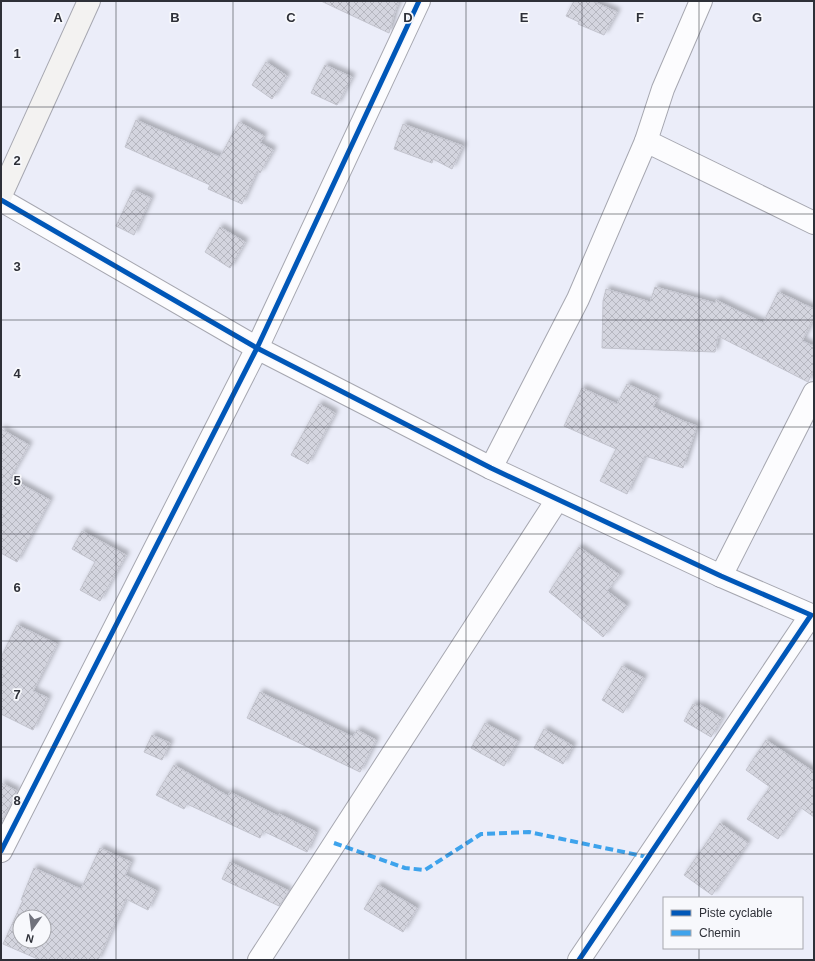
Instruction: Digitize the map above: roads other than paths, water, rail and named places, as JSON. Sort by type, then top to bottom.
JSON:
[{"type":"street","points":[[1,195],[89,1]]},
{"type":"street","points":[[1,851],[257,348],[419,1]]},
{"type":"street","points":[[491,468],[578,299],[646,141],[663,89],[700,1]]},
{"type":"street","points":[[646,141],[814,223]]},
{"type":"street","points":[[1,200],[257,348],[491,468],[721,576],[811,614],[579,960]]},
{"type":"street","points":[[721,576],[814,393]]},
{"type":"street","points":[[259,960],[557,500]]}]
